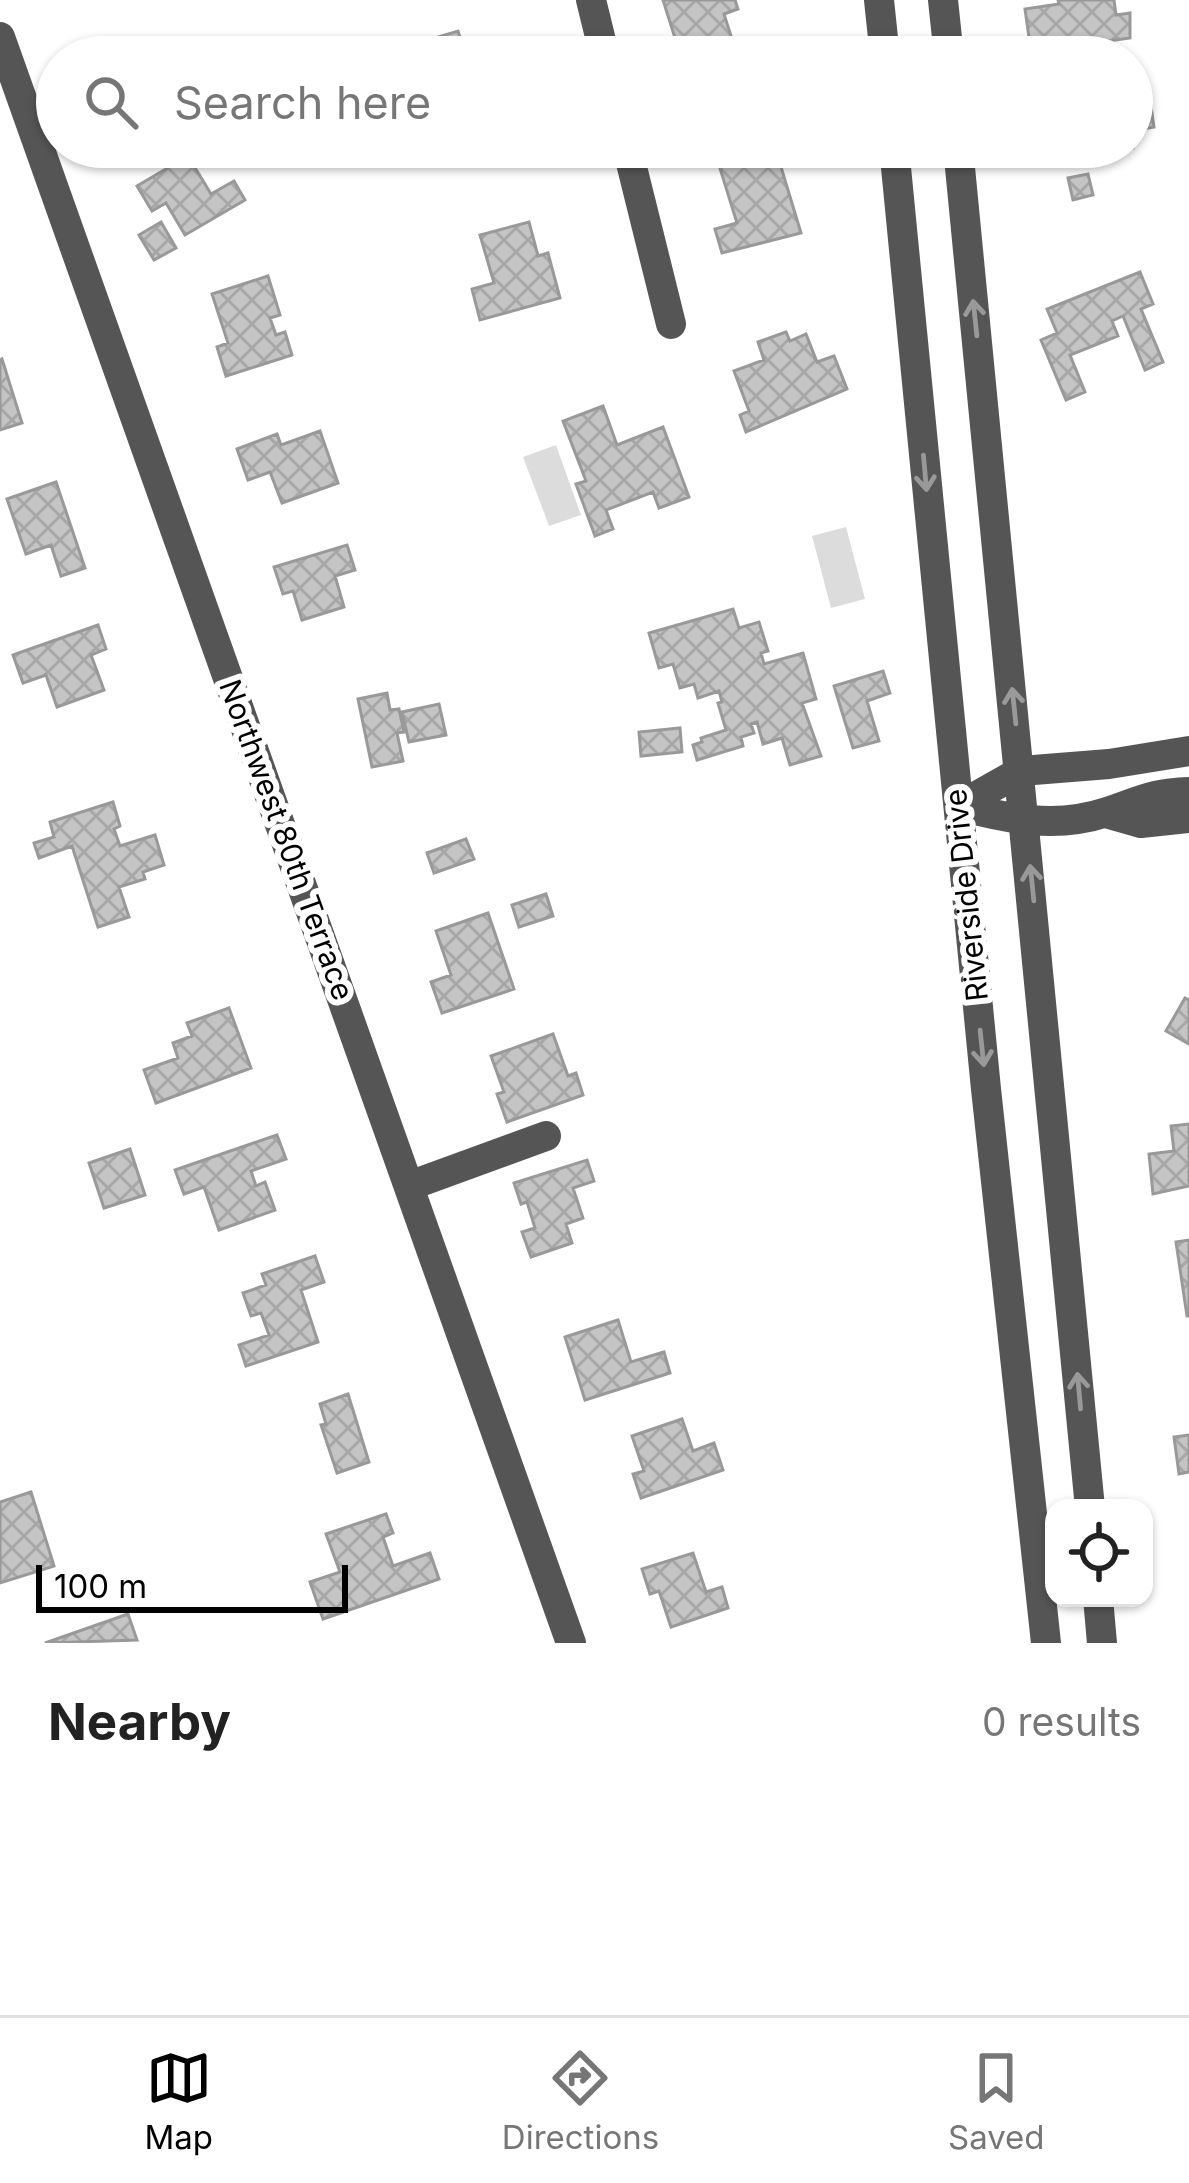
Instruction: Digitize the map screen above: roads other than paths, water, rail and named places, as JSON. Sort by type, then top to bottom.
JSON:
[{"type":"street","points":[[591,0],[600,36]]},
{"type":"street","points":[[879,0],[883,36]]},
{"type":"street","points":[[943,0],[947,36]]},
{"type":"street","name":"Northwest 80th Terrace","points":[[0,38],[36,139]]},
{"type":"street","name":"Northwest 80th Terrace","points":[[46,168],[571,1643]]},
{"type":"street","points":[[632,168],[670,323]]},
{"type":"street","name":"Riverside Drive","points":[[896,168],[1046,1643]]},
{"type":"street","points":[[960,168],[1089,1499]]},
{"type":"street","points":[[958,806],[1021,771],[1189,751]]},
{"type":"street","points":[[958,806],[1026,823],[1106,813],[1156,793],[1189,792]]},
{"type":"street","points":[[1106,813],[1141,823],[1189,818]]},
{"type":"street","points":[[409,1186],[546,1136]]},
{"type":"street","points":[[1099,1607],[1102,1643]]}]
